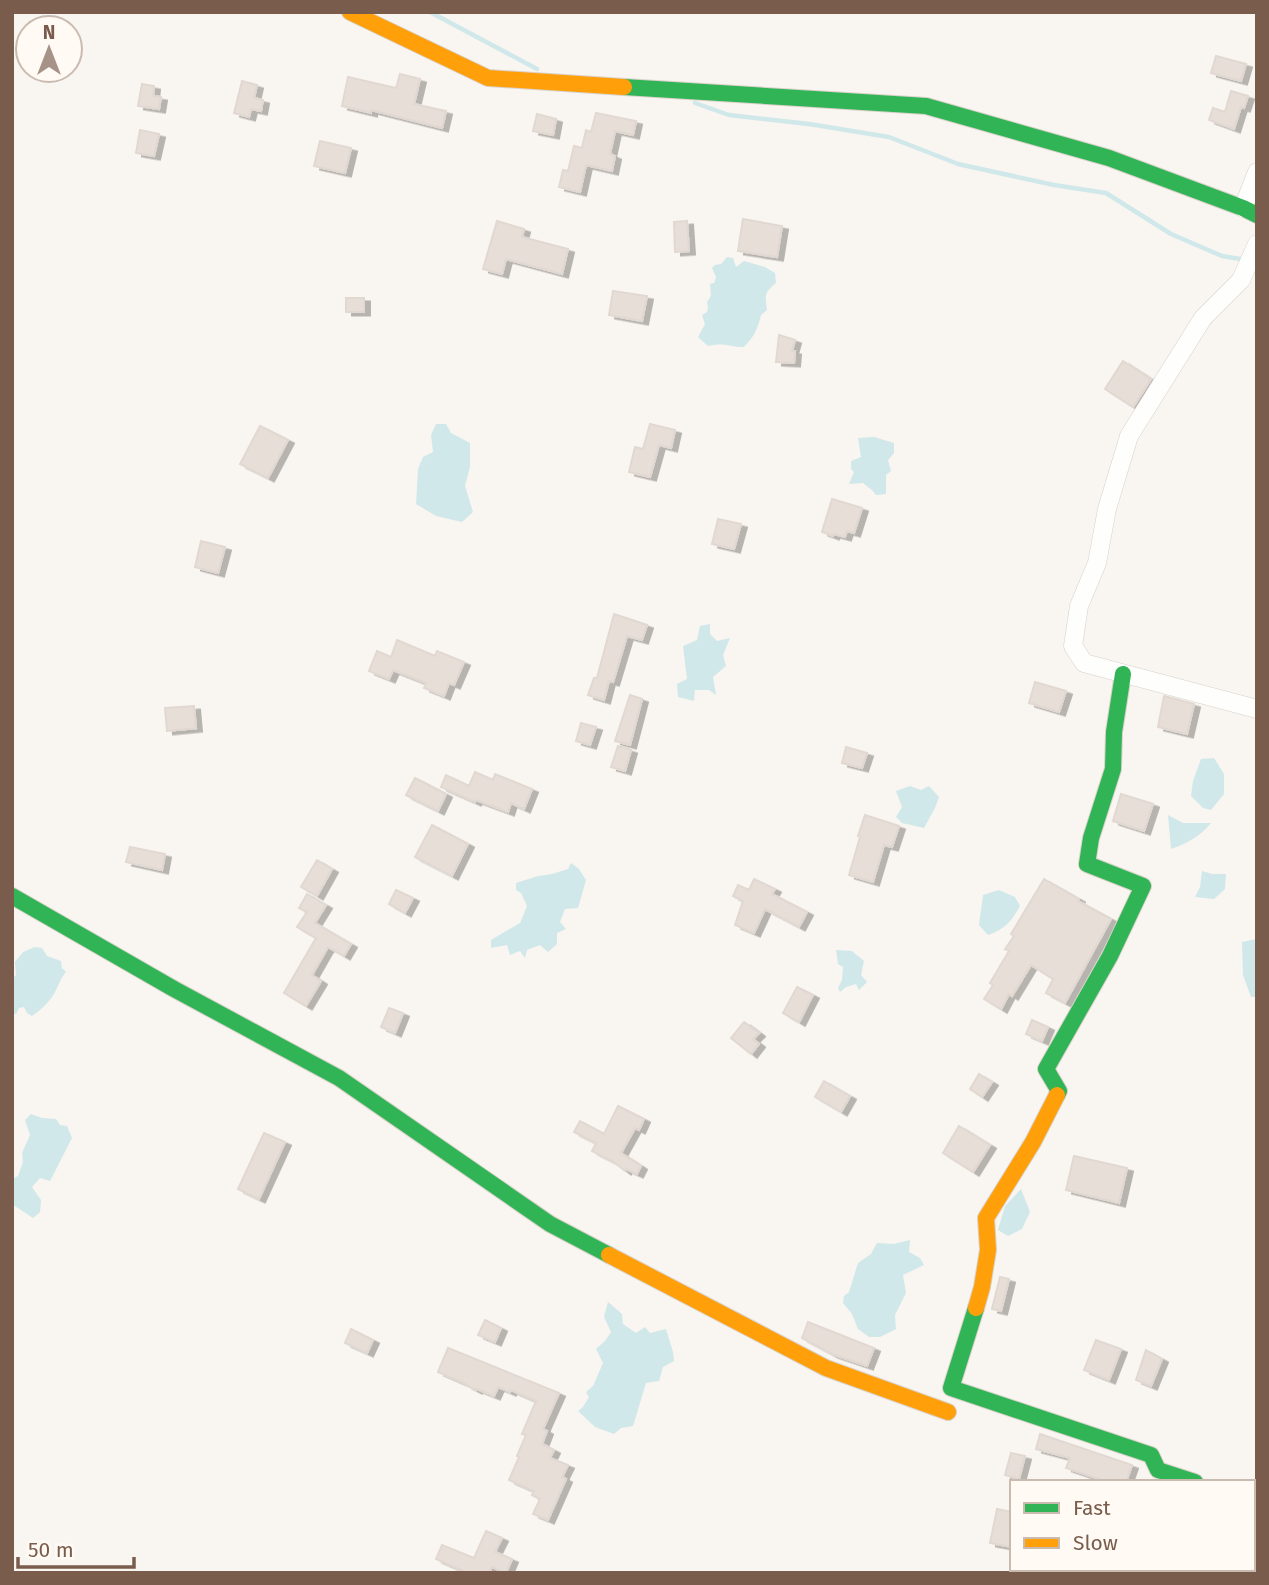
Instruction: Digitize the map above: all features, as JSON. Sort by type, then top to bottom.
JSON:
[{"type":"street","points":[[350,12],[488,78],[926,106],[1109,158],[1250,212],[1257,172]]},
{"type":"street","points":[[1257,244],[1241,281],[1203,318],[1129,436],[1107,509],[1097,563],[1079,606],[1073,646],[1084,663],[1257,709]]},
{"type":"street","points":[[1123,674],[1114,732],[1113,769],[1091,838],[1087,864],[1143,886],[1110,958],[1046,1069],[1059,1091],[1033,1142],[985,1218],[988,1250],[982,1287],[951,1388],[1151,1455],[1158,1470],[1189,1480]]},
{"type":"street","points":[[12,896],[174,989],[339,1078],[550,1224],[826,1368],[948,1412]]},
{"type":"water","points":[[727,257],[733,258],[736,267],[744,261],[775,273],[776,283],[766,295],[767,310],[761,315],[755,332],[744,347],[708,346],[698,337],[705,324],[702,315],[707,312],[707,302],[711,296],[710,284],[714,283],[716,277],[712,268]]},
{"type":"water","points":[[436,424],[446,424],[451,433],[470,443],[470,467],[465,486],[473,512],[462,522],[436,516],[416,504],[418,469],[423,457],[433,452],[431,435]]},
{"type":"water","points":[[874,437],[894,443],[894,453],[888,460],[891,471],[886,475],[886,494],[876,495],[863,483],[849,484],[854,472],[851,469],[851,461],[861,457],[858,438]]},
{"type":"water","points":[[710,624],[710,634],[717,641],[730,638],[723,655],[726,666],[713,677],[716,695],[709,690],[695,690],[694,701],[678,697],[677,684],[687,679],[683,646],[697,640],[700,626]]},
{"type":"water","points":[[1214,758],[1224,774],[1224,794],[1211,810],[1203,808],[1191,796],[1201,759]]},
{"type":"water","points":[[910,786],[921,790],[929,786],[939,797],[924,828],[902,823],[896,817],[902,807],[896,791]]},
{"type":"water","points":[[1168,815],[1183,823],[1211,823],[1193,839],[1171,849]]},
{"type":"water","points":[[571,863],[586,880],[578,908],[565,909],[560,922],[566,929],[557,933],[557,944],[548,952],[540,945],[527,950],[525,958],[520,951],[510,955],[507,945],[491,948],[491,940],[520,923],[527,906],[521,893],[516,890],[516,883],[568,869]]},
{"type":"water","points":[[1202,871],[1226,874],[1225,889],[1214,899],[1195,897],[1200,887]]},
{"type":"water","points":[[999,890],[1015,897],[1020,906],[1007,924],[988,935],[979,925],[983,895]]},
{"type":"water","points":[[1257,939],[1257,997],[1251,997],[1243,975],[1242,942]]},
{"type":"water","points":[[35,947],[42,948],[47,956],[61,961],[66,972],[52,997],[35,1014],[32,1016],[27,1013],[24,1007],[19,1008],[16,1014],[12,1013],[15,962],[23,952]]},
{"type":"water","points":[[836,950],[852,951],[864,961],[861,975],[867,982],[859,990],[856,984],[840,992],[838,988],[843,967],[838,964]]},
{"type":"water","points":[[31,1114],[56,1119],[60,1125],[67,1126],[72,1138],[50,1181],[40,1178],[32,1187],[41,1200],[40,1212],[33,1218],[12,1204],[12,1179],[18,1176],[23,1162],[22,1153],[30,1135],[25,1120]]},
{"type":"water","points":[[1021,1189],[1030,1212],[1022,1229],[1008,1236],[998,1230],[1005,1206]]},
{"type":"water","points":[[910,1240],[909,1252],[920,1258],[924,1265],[903,1275],[906,1293],[895,1315],[896,1329],[880,1337],[869,1337],[858,1329],[852,1314],[843,1303],[844,1296],[849,1292],[858,1263],[871,1254],[877,1243],[894,1244]]},
{"type":"water","points":[[608,1302],[622,1314],[623,1324],[636,1333],[645,1327],[650,1333],[666,1329],[674,1361],[663,1367],[659,1381],[646,1383],[633,1426],[621,1428],[614,1434],[595,1427],[578,1411],[589,1397],[586,1392],[593,1386],[603,1363],[596,1349],[611,1332],[604,1317]]},
{"type":"building","points":[[1216,56],[1246,64],[1241,81],[1211,73]]},
{"type":"building","points":[[400,74],[420,79],[414,104],[446,111],[442,128],[371,110],[371,113],[342,106],[348,77],[396,88]]},
{"type":"building","points":[[242,81],[257,85],[254,98],[263,100],[261,111],[251,109],[249,117],[234,113]]},
{"type":"building","points":[[142,84],[154,86],[153,96],[161,97],[159,109],[138,106]]},
{"type":"building","points":[[1231,91],[1248,96],[1244,108],[1241,107],[1234,129],[1209,120],[1213,108],[1225,112]]},
{"type":"building","points":[[596,113],[636,121],[633,135],[615,131],[610,154],[615,156],[612,171],[586,165],[580,192],[559,187],[563,170],[568,171],[574,146],[582,148],[586,130],[591,132]]},
{"type":"building","points":[[537,114],[556,119],[553,135],[533,131]]},
{"type":"building","points":[[140,130],[159,134],[154,156],[136,153]]},
{"type":"building","points":[[320,141],[351,148],[345,173],[314,166]]},
{"type":"building","points":[[743,219],[782,226],[777,257],[738,251]]},
{"type":"building","points":[[497,221],[524,229],[522,237],[568,249],[562,274],[506,259],[502,274],[483,269]]},
{"type":"building","points":[[687,221],[689,251],[675,252],[674,222]]},
{"type":"building","points":[[613,291],[647,296],[642,321],[609,315]]},
{"type":"building","points":[[346,298],[364,298],[364,312],[346,312]]},
{"type":"building","points":[[779,335],[795,340],[792,351],[795,351],[794,363],[776,362]]},
{"type":"building","points":[[1123,361],[1151,379],[1133,407],[1105,389]]},
{"type":"building","points":[[650,424],[675,430],[671,448],[659,445],[650,477],[629,472],[635,447],[643,449]]},
{"type":"building","points":[[260,426],[288,440],[268,478],[240,464]]},
{"type":"building","points":[[832,499],[862,508],[854,533],[847,531],[845,537],[822,532]]},
{"type":"building","points":[[718,519],[741,524],[734,549],[712,544]]},
{"type":"building","points":[[201,541],[225,547],[218,573],[195,567]]},
{"type":"building","points":[[614,614],[647,625],[642,640],[627,636],[613,682],[609,681],[604,700],[588,695],[594,678],[597,678]]},
{"type":"building","points":[[397,640],[435,656],[437,651],[464,662],[454,685],[449,683],[444,696],[424,688],[426,683],[393,670],[389,679],[369,671],[377,651],[391,657]]},
{"type":"building","points":[[1035,682],[1066,691],[1059,712],[1029,703]]},
{"type":"building","points":[[630,695],[642,699],[630,745],[615,741]]},
{"type":"building","points":[[1164,696],[1194,704],[1187,734],[1158,727]]},
{"type":"building","points":[[194,706],[196,728],[167,731],[165,708]]},
{"type":"building","points":[[581,723],[596,727],[590,745],[576,741]]},
{"type":"building","points":[[618,746],[631,750],[625,771],[611,767]]},
{"type":"building","points":[[846,747],[867,753],[862,768],[842,763]]},
{"type":"building","points":[[475,772],[493,780],[495,774],[532,789],[524,809],[511,803],[508,812],[476,800],[475,802],[441,787],[446,775],[469,786]]},
{"type":"building","points":[[415,778],[446,794],[438,811],[406,795]]},
{"type":"building","points":[[1121,794],[1153,804],[1144,831],[1113,821]]},
{"type":"building","points":[[865,815],[899,826],[892,847],[884,845],[873,882],[849,875]]},
{"type":"building","points":[[432,825],[468,844],[452,876],[415,857]]},
{"type":"building","points":[[130,847],[165,854],[162,870],[126,862]]},
{"type":"building","points":[[317,860],[332,869],[317,896],[301,887]]},
{"type":"building","points":[[754,879],[775,889],[772,894],[807,912],[799,927],[765,909],[754,933],[735,925],[743,901],[733,896],[738,885],[749,890]]},
{"type":"building","points":[[1044,879],[1111,919],[1065,1003],[1046,993],[1053,979],[1031,965],[1001,1009],[984,999],[1009,951],[1005,949],[1014,936],[1011,934]]},
{"type":"building","points":[[396,890],[413,898],[405,913],[389,904]]},
{"type":"building","points":[[307,894],[326,905],[315,923],[351,944],[344,956],[328,947],[312,975],[321,981],[306,1006],[284,993],[316,938],[297,927],[307,912],[299,908]]},
{"type":"building","points":[[797,987],[813,995],[799,1022],[783,1013]]},
{"type":"building","points":[[389,1008],[403,1013],[395,1033],[381,1027]]},
{"type":"building","points":[[1032,1020],[1048,1027],[1042,1041],[1026,1034]]},
{"type":"building","points":[[744,1022],[759,1033],[753,1039],[759,1044],[751,1054],[731,1038]]},
{"type":"building","points":[[979,1074],[992,1082],[982,1097],[970,1089]]},
{"type":"building","points":[[824,1081],[850,1096],[841,1112],[815,1097]]},
{"type":"building","points":[[618,1106],[644,1119],[639,1130],[635,1128],[621,1153],[641,1166],[637,1174],[626,1169],[625,1171],[592,1151],[596,1143],[574,1132],[580,1121],[604,1134]]},
{"type":"building","points":[[959,1126],[990,1145],[973,1172],[943,1153]]},
{"type":"building","points":[[264,1133],[285,1142],[259,1199],[238,1189]]},
{"type":"building","points":[[1074,1156],[1127,1168],[1119,1203],[1066,1190]]},
{"type":"building","points":[[1000,1277],[1009,1279],[1001,1311],[992,1309]]},
{"type":"building","points":[[485,1320],[501,1328],[495,1342],[478,1335]]},
{"type":"building","points":[[808,1322],[874,1348],[867,1366],[832,1354],[802,1338]]},
{"type":"building","points":[[351,1329],[373,1340],[367,1353],[345,1343]]},
{"type":"building","points":[[1096,1340],[1121,1349],[1109,1380],[1084,1370]]},
{"type":"building","points":[[448,1348],[559,1393],[543,1429],[547,1431],[542,1444],[554,1450],[550,1458],[568,1465],[562,1477],[566,1479],[548,1520],[533,1514],[540,1499],[532,1495],[534,1491],[509,1480],[526,1435],[522,1434],[536,1401],[498,1387],[494,1396],[438,1372]]},
{"type":"building","points":[[1146,1350],[1162,1359],[1151,1386],[1136,1380]]},
{"type":"building","points":[[1040,1434],[1132,1465],[1127,1480],[1102,1480],[1066,1468],[1070,1458],[1036,1449]]},
{"type":"building","points":[[1011,1453],[1025,1456],[1019,1479],[1005,1475]]},
{"type":"building","points":[[997,1509],[1010,1512],[1010,1547],[990,1543]]},
{"type":"building","points":[[486,1531],[502,1538],[495,1552],[512,1559],[506,1573],[492,1567],[489,1573],[468,1573],[436,1559],[442,1545],[474,1558]]},
{"type":"waterway","points":[[430,12],[537,69]]},
{"type":"waterway","points":[[695,103],[729,115],[889,137],[958,164],[1054,185],[1106,193],[1171,234],[1222,256],[1246,260]]},
{"type":"traffic: fast","points":[[624,87],[926,106],[1109,158],[1257,215]]},
{"type":"traffic: fast","points":[[1057,1095],[1059,1091],[1046,1069],[1110,956],[1143,886],[1087,864],[1091,838],[1113,769],[1114,732],[1123,674]]},
{"type":"traffic: fast","points":[[12,896],[174,989],[339,1078],[550,1224],[609,1255]]},
{"type":"traffic: fast","points":[[976,1308],[951,1388],[1151,1455],[1158,1470],[1189,1480]]},
{"type":"traffic: slow","points":[[350,12],[488,78],[624,87]]},
{"type":"traffic: slow","points":[[976,1308],[988,1250],[986,1218],[1033,1142],[1057,1095]]},
{"type":"traffic: slow","points":[[609,1255],[826,1368],[948,1412]]}]
